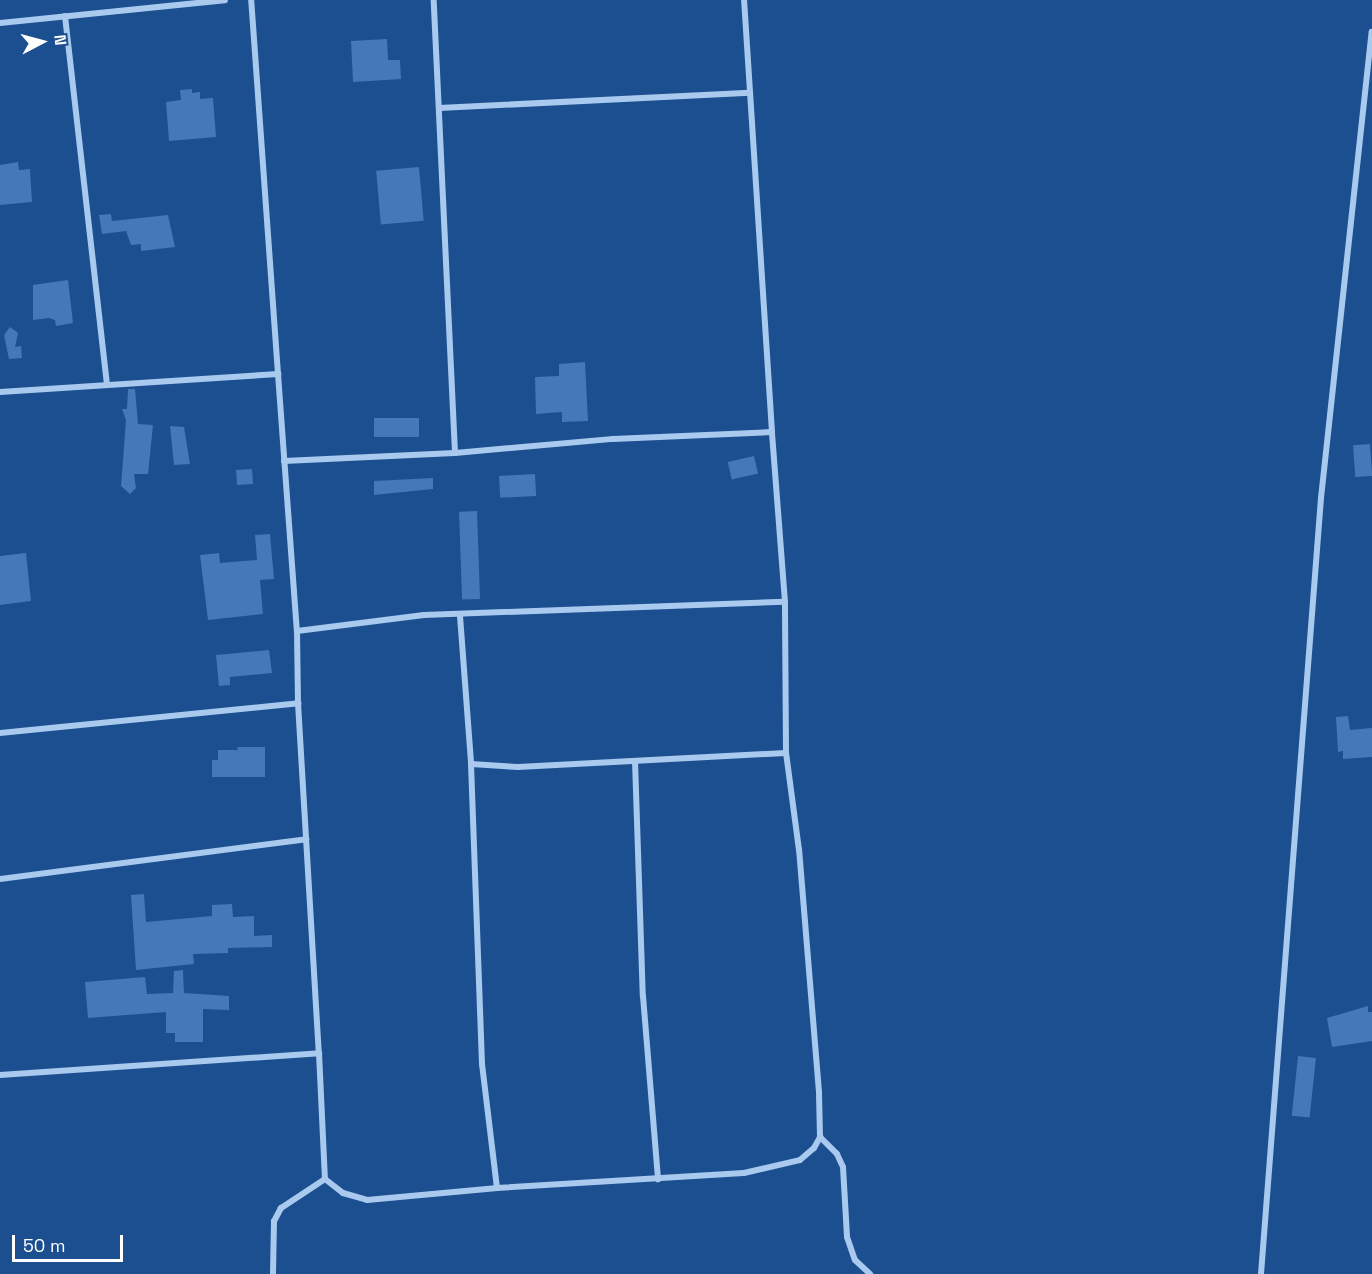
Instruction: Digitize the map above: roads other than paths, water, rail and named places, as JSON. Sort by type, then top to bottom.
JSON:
[{"type":"street","points":[[0,23],[225,0]]},
{"type":"street","points":[[251,0],[297,631],[298,703],[325,1179],[343,1193],[367,1200],[497,1188],[744,1173],[800,1160],[820,1137]]},
{"type":"street","points":[[434,0],[455,453]]},
{"type":"street","points":[[744,0],[785,602],[786,753],[800,861],[820,1137],[837,1154],[843,1167],[848,1237],[855,1260],[870,1274]]},
{"type":"street","points":[[65,16],[107,384]]},
{"type":"street","points":[[1261,1274],[1321,498],[1372,32]]},
{"type":"street","points":[[439,108],[750,93]]},
{"type":"street","points":[[0,392],[278,374]]},
{"type":"street","points":[[284,461],[455,453],[613,439],[772,432]]},
{"type":"street","points":[[297,631],[424,615],[460,616],[785,602]]},
{"type":"street","points":[[460,616],[471,764],[482,1064],[497,1188]]},
{"type":"street","points":[[0,733],[298,703]]},
{"type":"street","points":[[471,764],[518,767],[786,753]]},
{"type":"street","points":[[635,761],[644,996],[658,1179]]},
{"type":"street","points":[[0,879],[306,839]]},
{"type":"street","points":[[0,1076],[319,1053]]},
{"type":"street","points":[[273,1274],[274,1221],[281,1208],[325,1179]]}]
